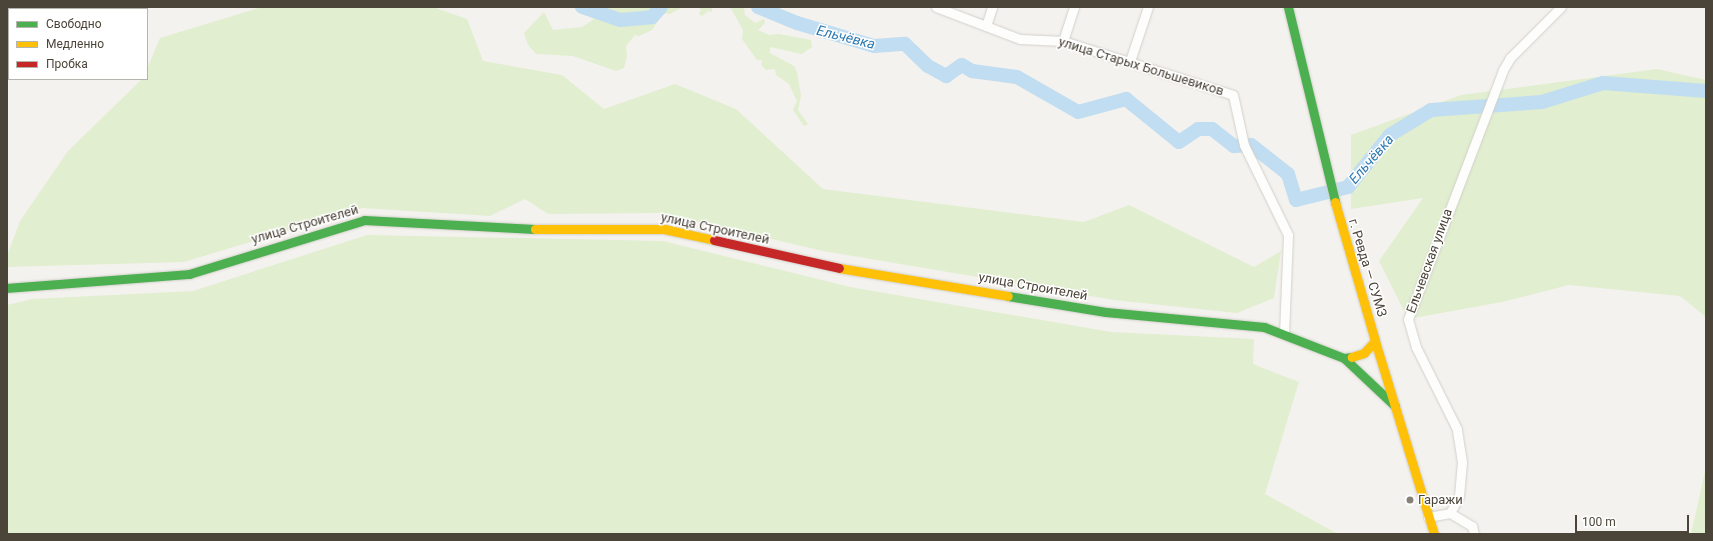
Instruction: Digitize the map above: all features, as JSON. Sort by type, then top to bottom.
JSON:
[{"type":"main road","name":"г. Ревда — СУМЗ","points":[[1288,7],[1336,207],[1434,534]]},
{"type":"main road","name":"улица Строителей","points":[[7,288],[189,274],[364,220],[529,229],[664,229],[839,268],[1106,312],[1264,327],[1344,358],[1395,406]]},
{"type":"main road","points":[[1344,358],[1364,353],[1375,341]]},
{"type":"street","name":"улица Старых Большевиков","points":[[936,7],[1020,39],[1063,41],[1130,61],[1233,95],[1244,145],[1288,236],[1284,334]]},
{"type":"street","points":[[986,26],[992,7]]},
{"type":"street","points":[[1063,41],[1074,7]]},
{"type":"street","points":[[1130,61],[1148,7]]},
{"type":"street","name":"Ельчевская улица","points":[[1450,513],[1460,496],[1462,462],[1457,429],[1416,347],[1408,319],[1503,70],[1510,58],[1561,7]]},
{"type":"street","points":[[1428,517],[1450,513],[1472,526],[1474,534]]},
{"type":"green space","points":[[262,7],[433,7],[467,19],[483,61],[562,75],[604,109],[675,84],[736,109],[823,189],[1084,222],[1129,205],[1254,267],[1281,251],[1274,298],[1237,313],[1114,300],[823,251],[661,213],[548,214],[525,199],[490,216],[362,208],[184,262],[7,267],[7,256],[20,221],[68,151],[141,80],[148,80],[148,67],[160,38]]},
{"type":"green space","points":[[573,7],[698,7],[681,8],[670,14],[663,13],[652,30],[639,36],[635,35],[626,46],[627,57],[624,68],[616,71],[573,56],[536,54],[528,45],[524,33],[544,12],[553,30],[582,27],[594,19]]},
{"type":"green space","points":[[698,7],[712,7],[712,12],[708,11],[702,16],[699,14],[701,10]]},
{"type":"green space","points":[[730,7],[744,7],[745,15],[755,23],[764,19],[765,23],[758,30],[769,35],[779,34],[811,40],[812,47],[802,54],[770,47],[770,53],[794,66],[797,72],[801,96],[798,110],[808,124],[804,126],[793,110],[797,101],[789,84],[776,75],[775,69],[766,70],[761,65],[762,60],[757,60],[742,39],[743,30]]},
{"type":"green space","points":[[1657,69],[1706,80],[1706,317],[1680,296],[1569,285],[1502,302],[1408,319],[1379,261],[1423,198],[1351,209],[1351,135],[1461,95]]},
{"type":"green space","points":[[367,235],[663,241],[850,287],[1111,332],[1254,339],[1253,364],[1299,382],[1265,494],[1338,534],[7,534],[7,305],[32,299],[193,291]]},
{"type":"green space","points":[[1706,467],[1706,534],[1691,534]]},
{"type":"waterway","name":"Ельчёвка","points":[[582,7],[620,20],[652,17],[661,7]]},
{"type":"waterway","name":"Ельчёвка","points":[[758,7],[797,23],[874,46],[905,44],[928,66],[946,76],[962,65],[972,71],[1017,77],[1078,112],[1126,99],[1179,142],[1198,129],[1212,129],[1234,146],[1251,145],[1288,174],[1296,200],[1348,187],[1390,135],[1431,110],[1542,102],[1603,83],[1706,91]]},
{"type":"traffic: fast","points":[[1288,7],[1335,202]]},
{"type":"traffic: fast","points":[[7,288],[189,274],[364,220],[535,229]]},
{"type":"traffic: fast","points":[[1008,296],[1106,312],[1264,327],[1344,358],[1352,357]]},
{"type":"traffic: fast","points":[[1344,358],[1395,406]]},
{"type":"traffic: slow","points":[[1335,202],[1375,341],[1364,353],[1352,357]]},
{"type":"traffic: slow","points":[[535,229],[664,229],[714,240]]},
{"type":"traffic: slow","points":[[839,268],[1008,296]]},
{"type":"traffic: slow","points":[[1375,341],[1434,534]]},
{"type":"traffic: jam","points":[[714,240],[839,268]]},
{"type":"place","name":"Гаражи","points":[[1410,500]]}]
